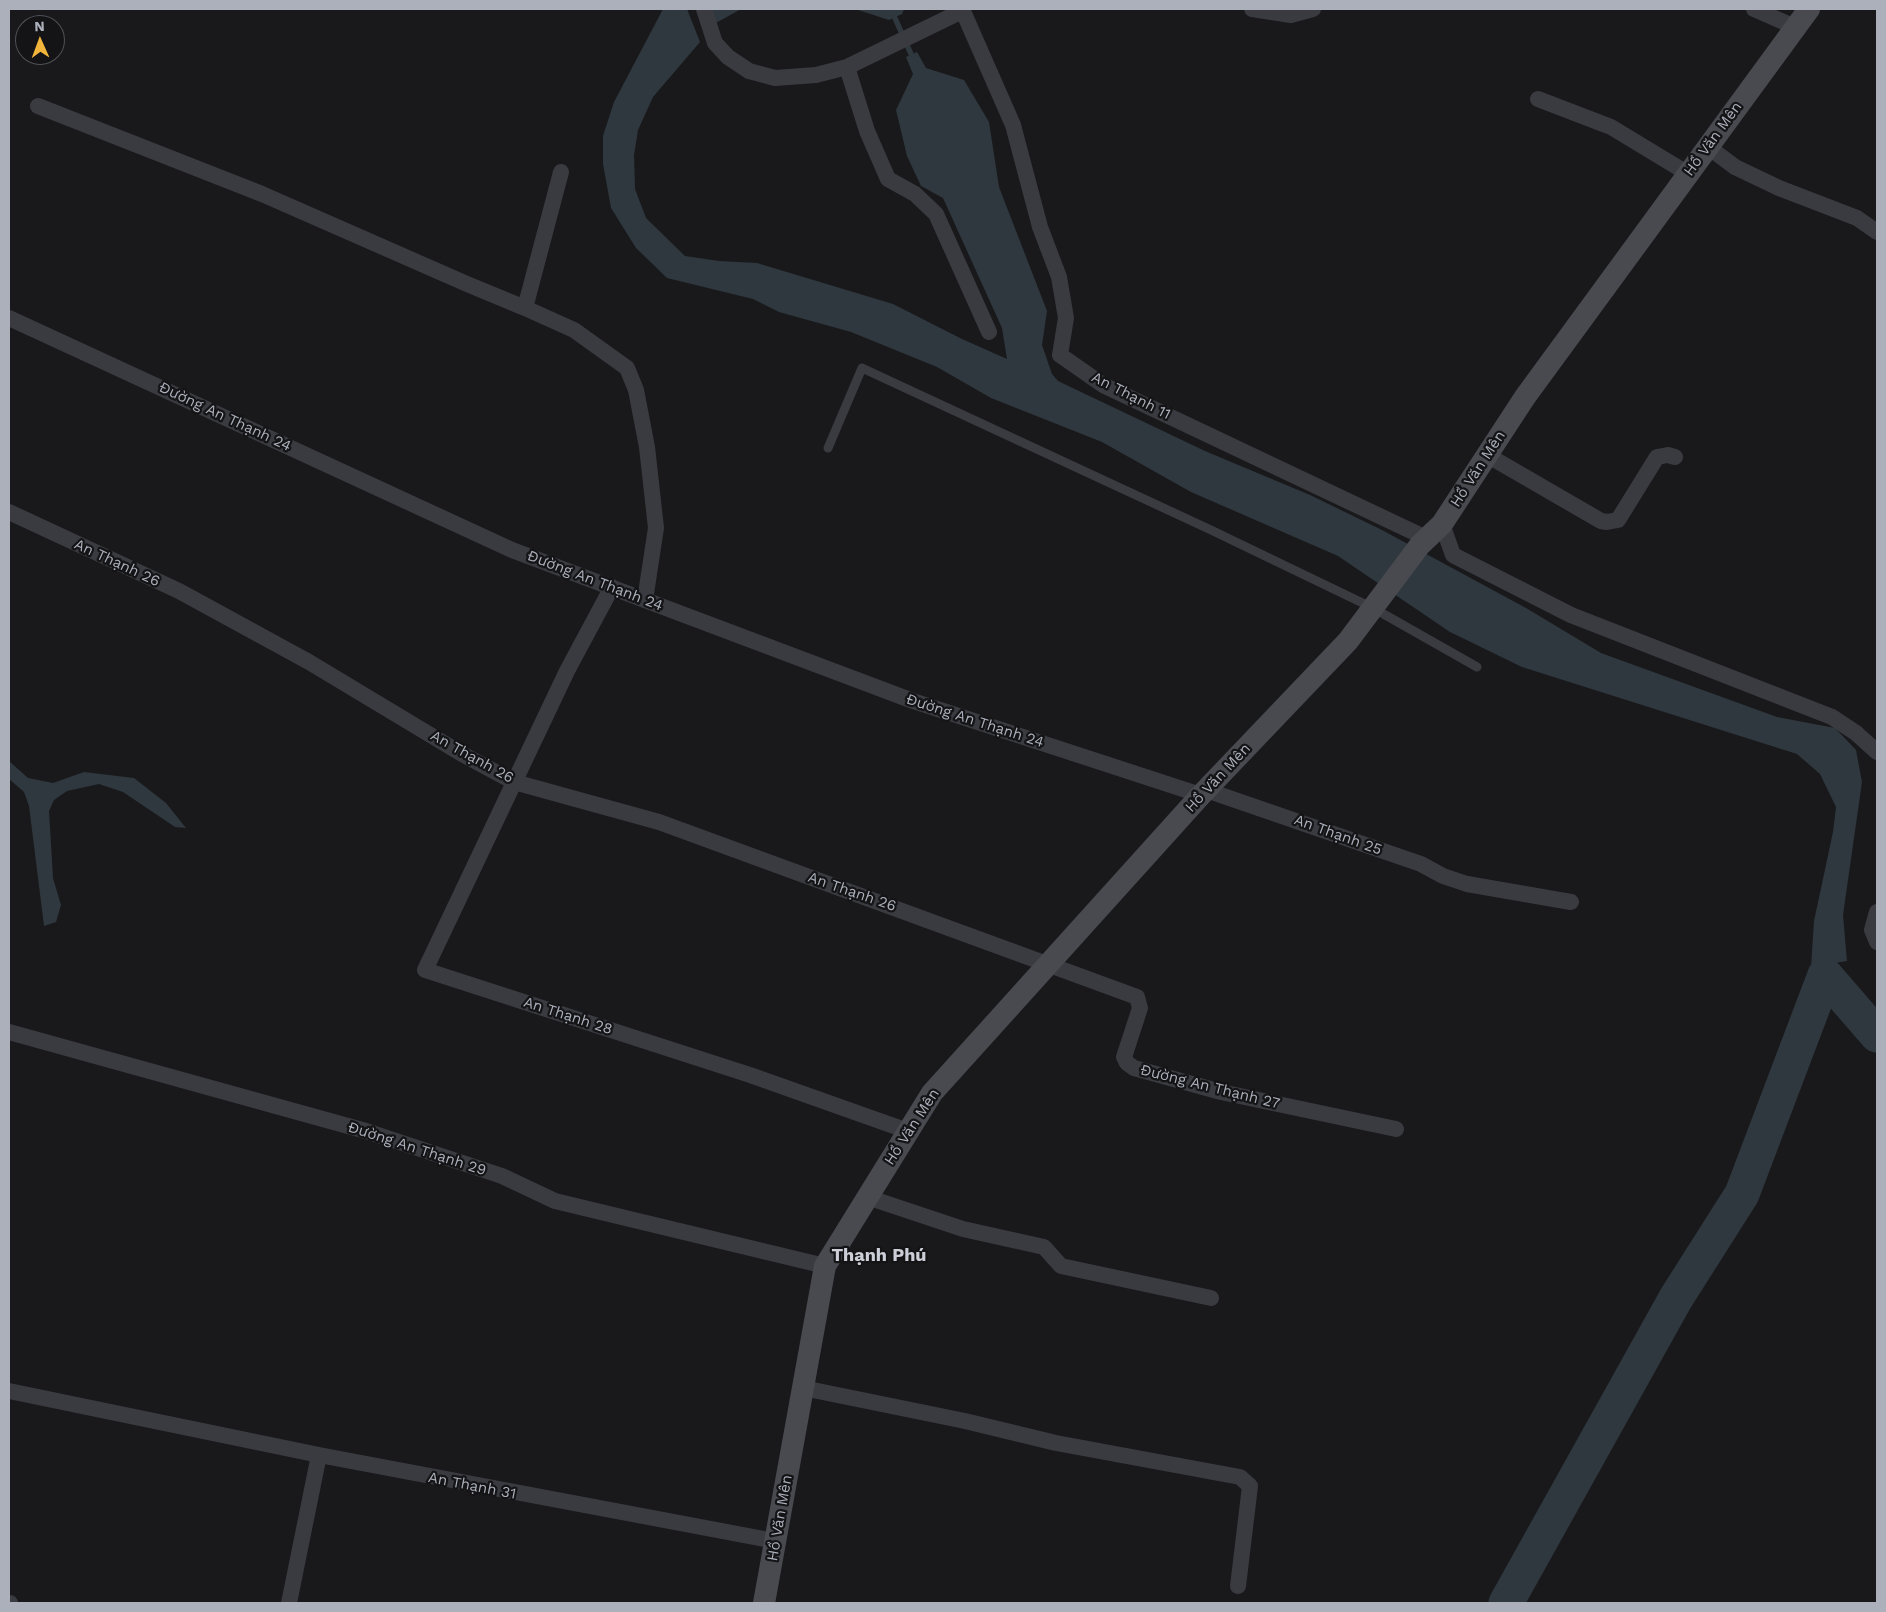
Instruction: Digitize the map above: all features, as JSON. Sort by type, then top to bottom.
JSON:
[{"type":"street","points":[[704,9],[715,43],[728,57],[749,71],[774,78],[816,75],[847,67],[962,10]]},
{"type":"street","points":[[1252,9],[1291,15],[1313,9]]},
{"type":"street","points":[[1754,9],[1796,27]]},
{"type":"street","name":"Hồ Văn Mên","points":[[764,1603],[825,1266],[932,1093],[1204,792],[1348,641],[1429,536],[1487,455],[1525,397],[1809,9]]},
{"type":"street","name":"An Thạnh 11","points":[[962,10],[983,52],[1013,125],[1040,227],[1059,277],[1066,318],[1060,355],[1102,385],[1429,536]]},
{"type":"street","points":[[847,67],[867,131],[888,179],[915,194],[936,214],[989,332]]},
{"type":"street","points":[[1538,99],[1611,127],[1688,173]]},
{"type":"street","points":[[38,106],[262,194],[526,308],[574,330],[627,368],[636,390],[647,447],[656,528],[645,600]]},
{"type":"street","points":[[1707,146],[1735,167],[1779,188],[1857,218],[1877,232]]},
{"type":"street","points":[[526,308],[561,172]]},
{"type":"street","name":"Đường An Thạnh 24","points":[[9,318],[512,550],[913,701],[1204,792]]},
{"type":"street","points":[[1487,455],[1601,521],[1607,522],[1618,520],[1657,457],[1668,455],[1675,457]]},
{"type":"street","name":"An Thạnh 26","points":[[9,512],[179,591],[309,662],[462,754],[514,782],[660,822],[1049,964]]},
{"type":"street","points":[[1429,536],[1453,555],[1571,616],[1832,717],[1856,733],[1877,752]]},
{"type":"street","points":[[514,782],[567,671],[612,587]]},
{"type":"street","name":"An Thạnh 28","points":[[514,782],[425,970],[750,1074],[908,1131]]},
{"type":"street","name":"An Thạnh 25","points":[[1204,792],[1421,864],[1443,876],[1467,884],[1571,902]]},
{"type":"street","points":[[1877,912],[1872,930],[1877,942]]},
{"type":"street","name":"Đường An Thạnh 27","points":[[1049,964],[1137,998],[1140,1008],[1124,1057],[1126,1063],[1134,1068],[1221,1092],[1396,1128]]},
{"type":"street","name":"Đường An Thạnh 29","points":[[9,1032],[366,1131],[502,1176],[555,1201],[825,1266]]},
{"type":"street","points":[[867,1197],[963,1229],[1044,1247],[1061,1266],[1211,1298]]},
{"type":"street","points":[[803,1388],[965,1421],[1056,1443],[1240,1477],[1250,1486],[1238,1586]]},
{"type":"street","name":"An Thạnh 31","points":[[9,1391],[319,1455],[775,1541]]},
{"type":"street","points":[[289,1603],[319,1455]]},
{"type":"lane","points":[[828,448],[862,368],[1211,530],[1378,602],[1477,667]]},
{"type":"shaded area","points":[[663,9],[687,9],[700,42],[653,97],[638,130],[634,155],[635,189],[646,218],[685,256],[719,261],[757,263],[893,304],[962,339],[1007,359],[1002,328],[943,198],[921,186],[907,156],[896,110],[913,74],[906,57],[917,52],[926,68],[964,80],[989,122],[999,187],[1047,311],[1042,345],[1052,374],[1058,381],[1205,451],[1310,495],[1382,530],[1526,608],[1601,653],[1777,717],[1835,728],[1856,750],[1862,782],[1843,915],[1847,961],[1811,967],[1814,921],[1833,832],[1836,807],[1820,774],[1797,754],[1522,667],[1450,632],[1338,556],[1191,492],[1102,442],[991,398],[937,367],[851,332],[779,312],[753,299],[667,278],[636,248],[611,208],[603,164],[603,136],[614,102]]},
{"type":"shaded area","points":[[710,9],[741,9],[716,23]]},
{"type":"shaded area","points":[[855,9],[904,9],[902,14],[889,20]]},
{"type":"shaded area","points":[[9,761],[28,778],[53,783],[84,772],[134,778],[166,803],[186,828],[175,827],[123,792],[99,784],[67,791],[54,800],[49,811],[53,878],[61,905],[56,922],[44,926],[29,806],[24,792],[9,779]]},
{"type":"waterway","points":[[895,18],[911,54]]},
{"type":"waterway","points":[[1506,1603],[1676,1298],[1742,1194],[1825,975],[1877,1035]]},
{"type":"district","name":"Thạnh Phú","points":[[879,1256]]}]
